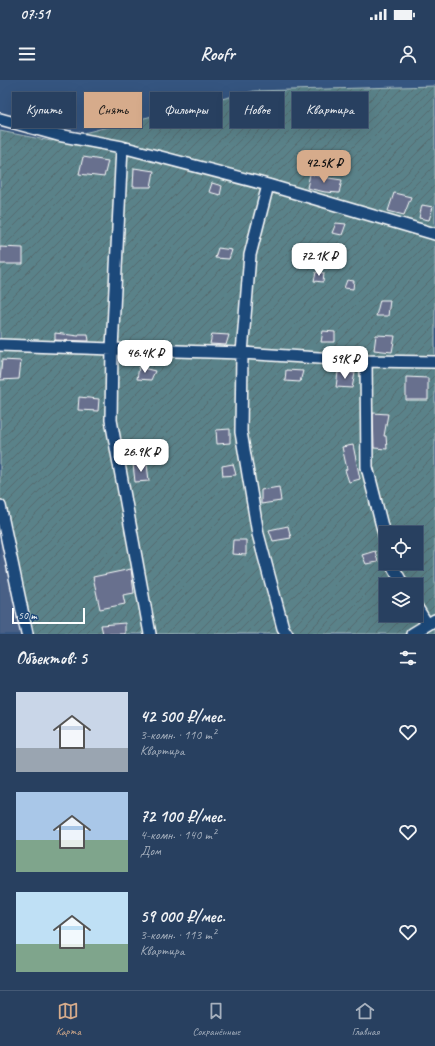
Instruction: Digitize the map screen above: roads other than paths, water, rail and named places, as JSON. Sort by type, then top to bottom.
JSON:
[{"type":"street","points":[[0,119],[58,135],[122,147],[268,184],[435,234]]},
{"type":"street","points":[[122,147],[112,349],[112,420],[150,634]]},
{"type":"street","points":[[268,184],[250,255],[242,353],[241,432],[258,534],[283,628],[287,634]]},
{"type":"street","points":[[0,345],[242,353],[366,361],[435,362]]},
{"type":"street","points":[[366,361],[367,467],[382,526]]},
{"type":"street","points":[[0,506],[27,634]]},
{"type":"street","points":[[412,634],[431,622],[423,613]]}]
